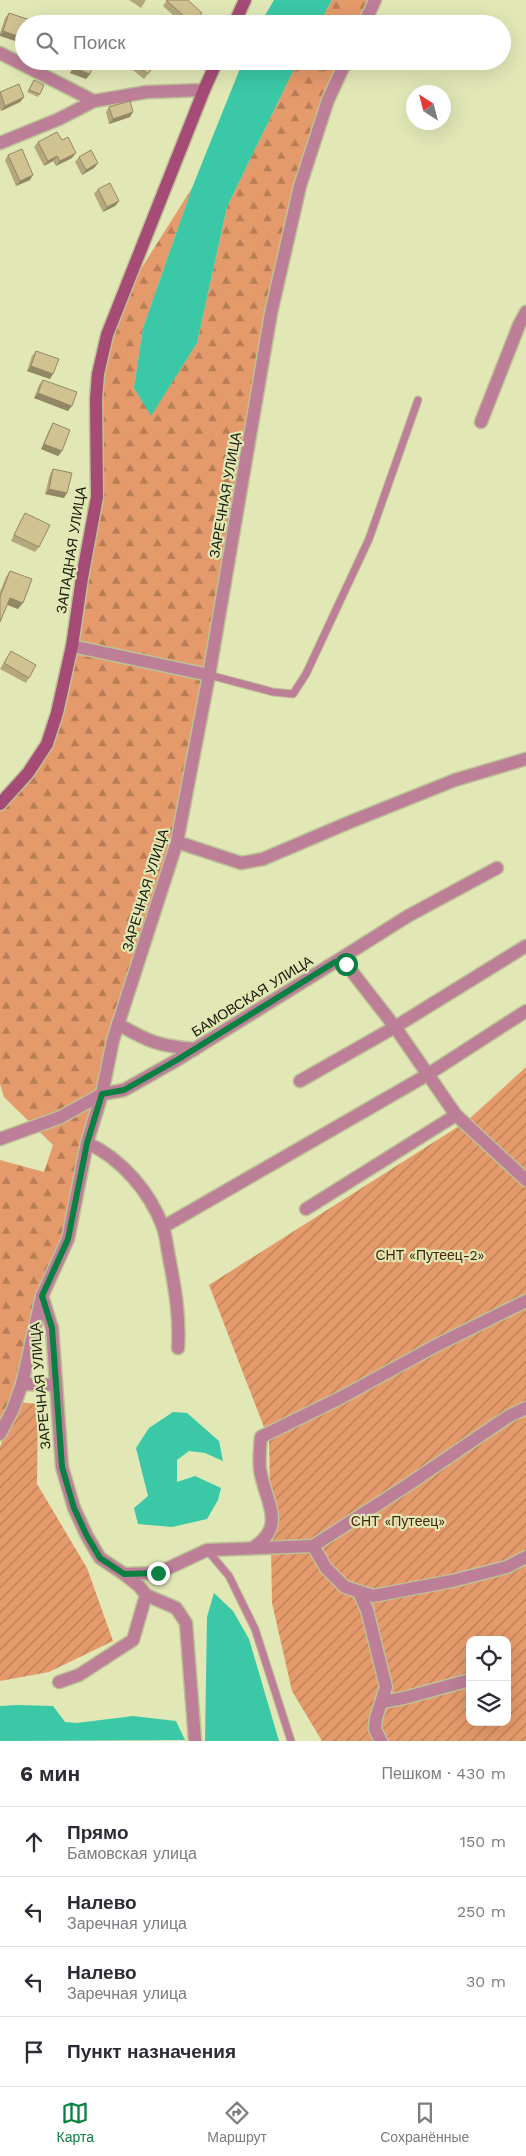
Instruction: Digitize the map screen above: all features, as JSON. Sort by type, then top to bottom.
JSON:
[{"type":"main road","points":[[238,15],[245,0]]},
{"type":"main road","name":"ЗАПАДНАЯ УЛИЦА","points":[[0,804],[28,773],[47,744],[57,713],[72,646],[82,578],[98,497],[96,399],[98,374],[107,335],[213,70]]},
{"type":"street","points":[[368,15],[375,0]]},
{"type":"street","points":[[0,53],[15,60]]},
{"type":"street","points":[[34,70],[94,100]]},
{"type":"street","name":"ЗАРЕЧНАЯ УЛИЦА","points":[[146,1595],[139,1586],[100,1558],[74,1508],[62,1467],[52,1328],[42,1296],[68,1239],[87,1143],[102,1094],[118,1024],[178,842],[209,675],[271,313],[300,186],[328,100],[342,70]]},
{"type":"street","points":[[0,143],[59,119],[94,100],[147,92],[204,90]]},
{"type":"street","points":[[481,422],[519,325],[526,312]]},
{"type":"street","points":[[72,646],[209,675]]},
{"type":"street","points":[[178,842],[241,863],[263,859],[455,780],[526,759]]},
{"type":"street","points":[[335,962],[408,916],[497,868]]},
{"type":"street","points":[[300,1081],[395,1027],[526,946]]},
{"type":"street","name":"БАМОВСКАЯ УЛИЦА","points":[[0,1139],[61,1117],[102,1094],[124,1090],[196,1049],[335,962],[346,964],[395,1027],[456,1115],[526,1180]]},
{"type":"street","points":[[164,1228],[427,1075],[526,1011]]},
{"type":"street","points":[[118,1024],[146,1040],[166,1046],[196,1049]]},
{"type":"street","points":[[306,1209],[456,1115]]},
{"type":"street","points":[[87,1143],[104,1150],[129,1174],[150,1199],[164,1228],[180,1319],[178,1348]]},
{"type":"street","points":[[0,1434],[13,1409],[22,1384],[42,1296]]},
{"type":"street","points":[[254,1547],[263,1541],[270,1532],[274,1520],[260,1469],[261,1437],[526,1301]]},
{"type":"street","points":[[22,1384],[56,1385]]},
{"type":"street","points":[[124,1574],[158,1573],[207,1550],[313,1546],[509,1416],[526,1408]]},
{"type":"street","points":[[313,1546],[326,1568],[345,1587],[373,1596],[452,1581],[507,1566],[526,1557]]},
{"type":"street","points":[[359,1592],[367,1610],[386,1687],[376,1718],[375,1729],[381,1741]]},
{"type":"street","points":[[59,1682],[79,1676],[133,1640],[146,1595],[176,1608],[186,1623],[195,1741]]},
{"type":"street","points":[[382,1702],[466,1681]]},
{"type":"lane","points":[[209,675],[273,692],[293,694],[306,674],[370,539],[418,400]]},
{"type":"lane","points":[[207,1550],[229,1576],[255,1629],[291,1741]]},
{"type":"green space","points":[[332,0],[375,0],[368,15],[324,15]]},
{"type":"green space","points":[[294,70],[343,70],[300,186],[177,842],[118,1024],[68,1239],[42,1296],[22,1384],[0,1434],[0,1160],[44,1172],[53,1145],[4,1097],[0,1084],[0,804],[47,744],[92,522],[96,399],[120,302],[192,188],[143,328],[134,388],[151,415],[197,343],[227,207]]},
{"type":"green space","points":[[526,1067],[526,1741],[322,1741],[292,1691],[272,1603],[269,1440],[209,1285],[467,1121]]},
{"type":"green space","points":[[18,1402],[38,1404],[37,1484],[87,1568],[113,1641],[49,1672],[0,1681],[0,1447]]},
{"type":"water","points":[[274,0],[332,0],[324,15],[265,15]]},
{"type":"water","points":[[239,70],[294,70],[227,207],[197,343],[151,416],[134,388],[143,328],[192,188]]},
{"type":"water","points":[[173,1412],[187,1413],[219,1441],[223,1461],[205,1453],[189,1451],[177,1460],[177,1482],[195,1476],[221,1488],[218,1500],[207,1519],[172,1527],[138,1524],[134,1508],[148,1496],[136,1448],[149,1428]]},
{"type":"water","points":[[214,1593],[233,1611],[249,1639],[279,1741],[205,1741],[207,1617]]},
{"type":"water","points":[[0,1706],[53,1706],[65,1722],[77,1723],[133,1716],[176,1721],[185,1740],[0,1741]]},
{"type":"building","points":[[166,0],[188,0],[202,13],[200,15],[183,15]]},
{"type":"building","points":[[9,13],[15,15],[15,35],[3,31]]},
{"type":"building","points":[[79,70],[92,70],[90,74]]},
{"type":"building","points":[[143,70],[151,70],[148,74]]},
{"type":"building","points":[[34,80],[44,85],[40,94],[29,90]]},
{"type":"building","points":[[19,84],[24,97],[5,106],[0,92]]},
{"type":"building","points":[[130,101],[133,112],[113,119],[109,107]]},
{"type":"building","points":[[57,132],[62,140],[68,137],[76,153],[60,161],[57,156],[48,161],[38,142]]},
{"type":"building","points":[[22,149],[33,175],[20,181],[8,155]]},
{"type":"building","points":[[91,150],[98,163],[86,170],[79,157]]},
{"type":"building","points":[[110,183],[119,201],[107,207],[98,189]]},
{"type":"building","points":[[36,351],[59,359],[53,374],[31,366]]},
{"type":"building","points":[[43,380],[77,392],[72,406],[38,393]]},
{"type":"building","points":[[53,423],[70,430],[62,451],[44,444]]},
{"type":"building","points":[[53,469],[72,473],[67,493],[49,489]]},
{"type":"building","points":[[25,513],[50,525],[39,547],[14,535]]},
{"type":"building","points":[[10,571],[32,579],[23,603],[10,598],[0,622],[0,597]]},
{"type":"building","points":[[11,651],[36,665],[29,678],[4,663]]},
{"type":"route","points":[[158,1573],[124,1574],[100,1558],[74,1508],[62,1467],[52,1328],[42,1296],[68,1239],[87,1143],[102,1094],[124,1090],[177,1060],[335,962],[346,964]]},
{"type":"park label","name":"СНТ «Путеец-2»","points":[[430,1255]]},
{"type":"park label","name":"СНТ «Путеец»","points":[[398,1521]]}]
